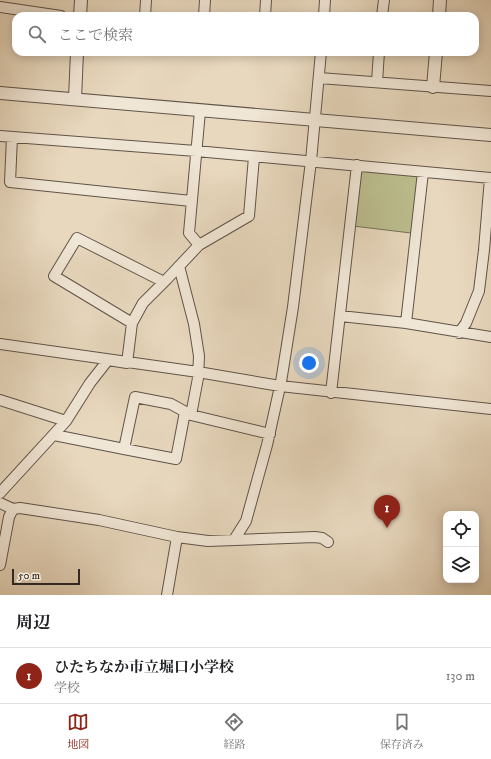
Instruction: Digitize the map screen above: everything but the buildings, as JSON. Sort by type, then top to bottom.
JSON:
[{"type":"street","points":[[80,12],[81,0]]},
{"type":"street","points":[[145,12],[146,0]]},
{"type":"street","points":[[204,12],[205,0]]},
{"type":"street","points":[[265,12],[266,0]]},
{"type":"street","points":[[324,12],[325,0]]},
{"type":"street","points":[[382,12],[384,0]]},
{"type":"street","points":[[439,12],[440,0]]},
{"type":"street","points":[[0,7],[24,5],[48,12]]},
{"type":"street","points":[[75,99],[77,56]]},
{"type":"street","points":[[234,540],[246,521],[270,434],[280,386],[293,307],[311,161],[321,56]]},
{"type":"street","points":[[377,82],[379,56]]},
{"type":"street","points":[[433,87],[436,56]]},
{"type":"street","points":[[319,78],[491,91]]},
{"type":"street","points":[[0,93],[491,135]]},
{"type":"street","points":[[199,245],[189,233],[200,111]]},
{"type":"street","points":[[0,136],[196,151],[490,178],[479,291],[466,323],[459,333]]},
{"type":"street","points":[[12,137],[10,182],[191,201]]},
{"type":"street","points":[[127,363],[132,323],[143,302],[199,245],[249,216],[254,157]]},
{"type":"street","points":[[331,393],[356,165]]},
{"type":"street","points":[[406,323],[423,172]]},
{"type":"street","points":[[132,323],[54,276],[78,238],[164,282]]},
{"type":"street","points":[[54,435],[176,459],[198,372],[199,356],[194,324],[179,266]]},
{"type":"street","points":[[340,316],[406,323],[459,333],[491,337]]},
{"type":"street","points":[[0,344],[198,372],[331,393],[491,409]]},
{"type":"street","points":[[0,493],[66,421],[90,383],[108,360]]},
{"type":"street","points":[[124,449],[135,397],[170,404],[188,413],[270,434]]},
{"type":"street","points":[[0,400],[66,421]]},
{"type":"street","points":[[0,503],[13,509],[20,508],[99,520],[177,537],[208,541],[315,537],[322,538],[328,542]]},
{"type":"street","points":[[0,565],[8,517],[13,509]]},
{"type":"street","points":[[167,595],[177,537]]},
{"type":"green space","points":[[360,171],[415,174],[418,179],[411,233],[353,226]]},
{"type":"place","name":"ひたちなか市立堀口小学校","points":[[387,528]]}]
